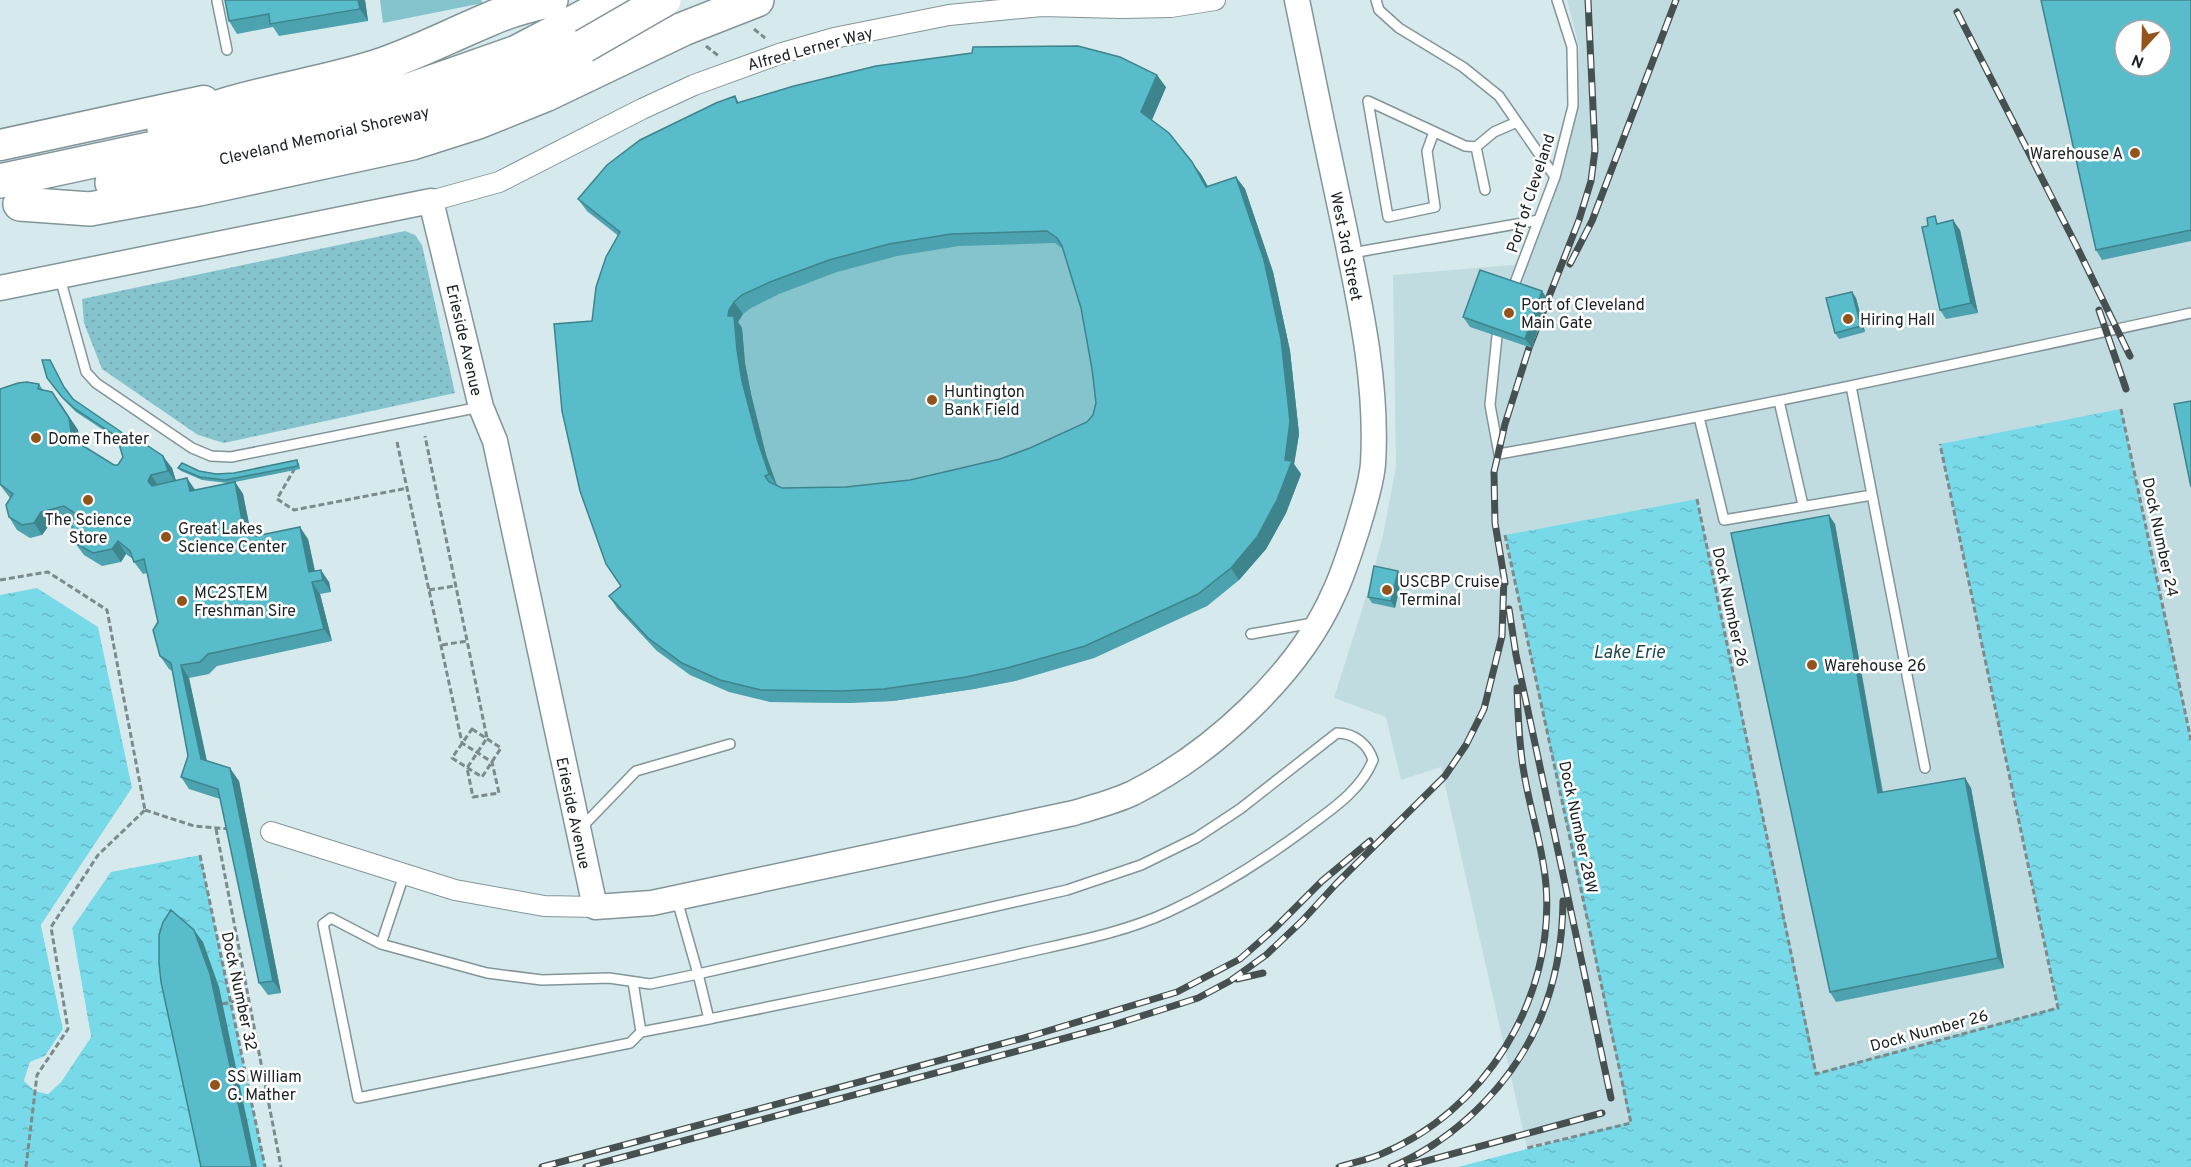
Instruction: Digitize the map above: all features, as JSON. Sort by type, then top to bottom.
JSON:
[{"type":"highway","points":[[110,157],[178,122],[267,92],[377,66],[492,18],[551,0]]},
{"type":"highway","name":"Cleveland Memorial Shoreway","points":[[7,198],[400,120],[491,89],[578,36],[616,0]]},
{"type":"highway","name":"Cleveland Memorial Shoreway","points":[[7,198],[59,168],[345,107],[410,90],[500,58],[578,36],[664,0]]},
{"type":"highway","points":[[7,198],[90,209],[199,189],[412,143],[478,122],[545,95],[683,29],[754,14]]},
{"type":"highway","points":[[0,166],[59,168]]},
{"type":"main road","points":[[0,145],[204,101],[267,92]]},
{"type":"street","name":"Alfred Lerner Way","points":[[431,201],[499,182],[642,109],[735,69],[834,38],[949,15],[1042,6],[1171,7],[1215,0]]},
{"type":"street","name":"West 3rd Street","points":[[1297,0],[1349,253],[1372,390],[1372,466],[1367,493],[1348,559],[1334,595],[1318,622]]},
{"type":"street","points":[[0,288],[431,201]]},
{"type":"street","name":"Erieside Avenue","points":[[431,201],[481,406],[495,441],[595,907]]},
{"type":"street","points":[[270,832],[455,890],[507,900],[544,906],[595,907],[652,903],[1074,813],[1131,793],[1195,756],[1246,713],[1281,675],[1318,622]]},
{"type":"lane","points":[[1377,0],[1379,10],[1399,28],[1463,66],[1499,96],[1555,177]]},
{"type":"lane","name":"Port of Cleveland","points":[[1513,288],[1555,177],[1573,105],[1572,47],[1557,0]]},
{"type":"lane","points":[[217,1],[227,50]]},
{"type":"lane","points":[[1434,132],[1427,152],[1435,207],[1388,217],[1368,101],[1466,146],[1476,147],[1494,132],[1517,122]]},
{"type":"lane","points":[[1476,147],[1485,190]]},
{"type":"lane","points":[[1349,253],[1539,220]]},
{"type":"lane","points":[[59,276],[86,372],[96,384],[192,448],[210,456],[231,458],[481,406]]},
{"type":"lane","points":[[1497,336],[1490,405],[1499,454],[1779,401],[2191,313]]},
{"type":"lane","points":[[1851,386],[1925,768]]},
{"type":"lane","points":[[1779,401],[1803,505]]},
{"type":"lane","points":[[1699,417],[1724,520],[1872,495]]},
{"type":"lane","points":[[1251,634],[1318,622]]},
{"type":"lane","points":[[1337,733],[1348,733],[1370,748],[1374,760],[1369,772],[1339,803],[1276,850],[1167,913],[1121,930],[954,969],[641,1032],[630,1043],[358,1098],[323,924],[331,918],[381,944],[487,973],[542,980],[609,978],[650,984],[1067,890],[1141,865],[1196,838],[1240,809],[1337,733]]},
{"type":"lane","points":[[578,830],[636,771],[730,744]]},
{"type":"lane","points":[[381,944],[404,875]]},
{"type":"lane","points":[[676,898],[709,1019]]},
{"type":"lane","points":[[633,982],[641,1032]]},
{"type":"path","points":[[754,14],[782,53]]},
{"type":"path","points":[[704,45],[735,69]]},
{"type":"path","name":"Dock Number 24","points":[[2121,409],[2191,740]]},
{"type":"path","points":[[397,442],[462,743],[477,752],[492,762],[499,793],[473,797],[467,768],[477,752],[487,738],[425,436]]},
{"type":"path","name":"Dock Number 26","points":[[1697,499],[1816,1074],[2058,1008],[1940,444]]},
{"type":"path","points":[[298,464],[277,499],[294,510],[408,488]]},
{"type":"path","name":"Dock Number 28W","points":[[1505,535],[1630,1123],[1527,1148]]},
{"type":"path","points":[[0,580],[48,572],[107,610],[146,810]]},
{"type":"path","points":[[429,590],[455,586]]},
{"type":"path","points":[[441,645],[467,640]]},
{"type":"path","points":[[471,729],[487,738],[501,748],[482,777],[452,758],[471,729]]},
{"type":"path","points":[[146,810],[194,826],[233,829]]},
{"type":"path","points":[[26,1167],[37,1075],[68,1029],[51,927],[98,855],[146,810]]},
{"type":"path","points":[[216,829],[281,1167]]},
{"type":"path","name":"Dock Number 32","points":[[200,855],[265,1167]]},
{"type":"path","points":[[222,1004],[248,998]]},
{"type":"shaded area","points":[[380,0],[481,0],[483,3],[383,23]]},
{"type":"shaded area","points":[[1567,0],[2191,0],[2191,740],[2121,410],[1940,444],[2058,1008],[1816,1074],[1697,499],[1505,535],[1631,1123],[1527,1148],[1441,767],[1401,780],[1386,717],[1334,698],[1370,584],[1383,535],[1396,467],[1393,275],[1523,264],[1562,155],[1578,101],[1579,46]]},
{"type":"shaded area","name":"Huntington Bank Field","points":[[1166,87],[1150,124],[1201,174],[1215,199],[1245,189],[1273,272],[1290,351],[1299,434],[1293,472],[1301,474],[1286,513],[1266,549],[1239,580],[1207,606],[1094,658],[1015,681],[893,701],[770,702],[657,651],[617,608],[630,598],[614,577],[589,503],[628,244],[587,211],[601,194]]},
{"type":"shaded area","points":[[405,231],[415,235],[422,245],[455,393],[224,443],[198,435],[102,369],[84,323],[82,299]]},
{"type":"water","name":"Lake Erie","points":[[2121,409],[2191,740],[2191,1167],[1458,1167],[1630,1122],[1505,535],[1697,499],[1817,1073],[2058,1007],[1940,444]]},
{"type":"water","points":[[37,588],[98,627],[132,788],[41,925],[63,1029],[45,1057],[30,1062],[24,1081],[35,1091],[48,1094],[61,1082],[91,1037],[72,928],[111,871],[200,855],[265,1167],[0,1167],[0,595]]},
{"type":"pier","points":[[132,788],[135,789],[45,926],[66,1029],[47,1059],[32,1064],[27,1080],[36,1089],[47,1091],[59,1080],[88,1037],[69,928],[108,870],[199,852],[200,855],[111,872],[72,928],[91,1037],[61,1082],[48,1094],[35,1091],[24,1081],[30,1062],[45,1056],[63,1029],[41,925]]},
{"type":"building","points":[[225,0],[358,0],[360,9],[270,24],[269,14],[229,21]]},
{"type":"building","name":"Warehouse A","points":[[2041,0],[2191,0],[2191,230],[2096,250]]},
{"type":"building","name":"Huntington Bank Field","points":[[1078,46],[1120,57],[1157,75],[1141,112],[1169,133],[1192,162],[1206,187],[1236,177],[1264,260],[1281,339],[1290,421],[1285,460],[1292,461],[1277,500],[1257,537],[1231,568],[1198,594],[1085,646],[966,677],[884,689],[761,690],[720,680],[682,663],[648,638],[609,596],[621,586],[606,564],[580,491],[562,411],[554,324],[592,321],[596,287],[606,257],[620,232],[578,199],[607,165],[640,140],[716,103],[735,96],[737,103],[876,66],[972,53],[973,47]],"holes":[[[1047,231],[1057,238],[1062,246],[1081,308],[1092,369],[1096,403],[1093,415],[1087,422],[1000,459],[910,480],[846,487],[782,488],[769,482],[765,476],[769,474],[742,381],[734,316],[728,316],[734,302],[742,295],[829,260],[889,244],[951,234]]]},
{"type":"building","points":[[1935,216],[1937,224],[1953,220],[1971,303],[1940,310],[1922,227],[1928,226],[1927,218]]},
{"type":"building","name":"Port of Cleveland Main Gate","points":[[1480,270],[1542,291],[1525,339],[1463,317]]},
{"type":"building","name":"Hiring Hall","points":[[1852,292],[1861,326],[1835,333],[1826,298]]},
{"type":"building","points":[[42,360],[50,360],[73,399],[130,438],[122,440],[74,408],[47,378]]},
{"type":"building","name":"Great Lakes Science Center","points":[[27,382],[39,384],[38,389],[52,392],[69,418],[72,439],[114,465],[118,465],[123,457],[118,441],[136,438],[163,456],[168,471],[151,475],[148,481],[152,486],[187,478],[190,491],[235,482],[243,526],[254,524],[256,536],[300,527],[309,572],[321,570],[323,580],[312,582],[324,629],[208,654],[200,662],[181,665],[201,759],[230,768],[273,981],[259,983],[218,789],[181,777],[188,756],[171,663],[160,656],[153,630],[158,622],[144,559],[134,562],[130,551],[118,541],[112,549],[93,553],[75,543],[71,522],[76,514],[64,506],[41,512],[34,523],[22,525],[9,517],[6,505],[13,494],[0,484],[0,389]]},
{"type":"building","points":[[2191,401],[2191,487],[2174,404]]},
{"type":"building","points":[[297,460],[298,466],[225,480],[200,477],[178,468],[182,463],[199,471],[216,474],[234,473]]},
{"type":"building","name":"Warehouse 26","points":[[1829,515],[1878,793],[1965,778],[1998,958],[1830,992],[1731,533]]},
{"type":"building","name":"USCBP Cruise Terminal","points":[[1374,566],[1398,571],[1391,601],[1368,597]]},
{"type":"building","name":"SS William G. Mather","points":[[171,910],[194,930],[210,974],[252,1167],[201,1167],[161,982],[159,935],[163,922]]},
{"type":"railway","points":[[1505,583],[1495,523],[1494,472],[1505,424],[1529,348],[1579,220],[1591,181],[1595,150],[1588,0]]},
{"type":"railway","points":[[1570,264],[1592,221],[1676,0]]},
{"type":"railway","points":[[1957,12],[2130,356]]},
{"type":"railway","points":[[2099,310],[2126,389]]},
{"type":"railway","points":[[586,1167],[1110,1026],[1198,998],[1230,981],[1266,955],[1302,921],[1445,776],[1466,745],[1484,709],[1502,636],[1504,576]]},
{"type":"railway","points":[[1509,609],[1516,655],[1611,1098]]},
{"type":"railway","points":[[1339,1167],[1379,1155],[1417,1136],[1451,1111],[1481,1081],[1506,1047],[1525,1009],[1539,969],[1546,928],[1546,885],[1522,762],[1517,688]]},
{"type":"railway","points":[[542,1167],[1031,1036],[1177,992],[1240,959],[1322,881],[1370,841]]},
{"type":"railway","points":[[1391,1167],[1431,1146],[1467,1119],[1510,1072],[1526,1047],[1550,993],[1557,963],[1563,901]]},
{"type":"railway","points":[[1237,979],[1263,973]]},
{"type":"railway","points":[[1408,1166],[1602,1113]]},
{"type":"place","name":"Warehouse A","points":[[2135,153]]},
{"type":"place","name":"Port of Cleveland Main Gate","points":[[1509,313]]},
{"type":"place","name":"Hiring Hall","points":[[1848,319]]},
{"type":"place","name":"Huntington Bank Field","points":[[932,400]]},
{"type":"place","name":"Dome Theater","points":[[36,438]]},
{"type":"place","name":"The Science Store","points":[[88,500]]},
{"type":"place","name":"Great Lakes Science Center","points":[[166,537]]},
{"type":"place","name":"USCBP Cruise Terminal","points":[[1387,590]]},
{"type":"place","name":"MC2STEM Freshman Sire","points":[[182,601]]},
{"type":"place","name":"Warehouse 26","points":[[1812,665]]},
{"type":"place","name":"SS William G. Mather","points":[[215,1085]]}]
